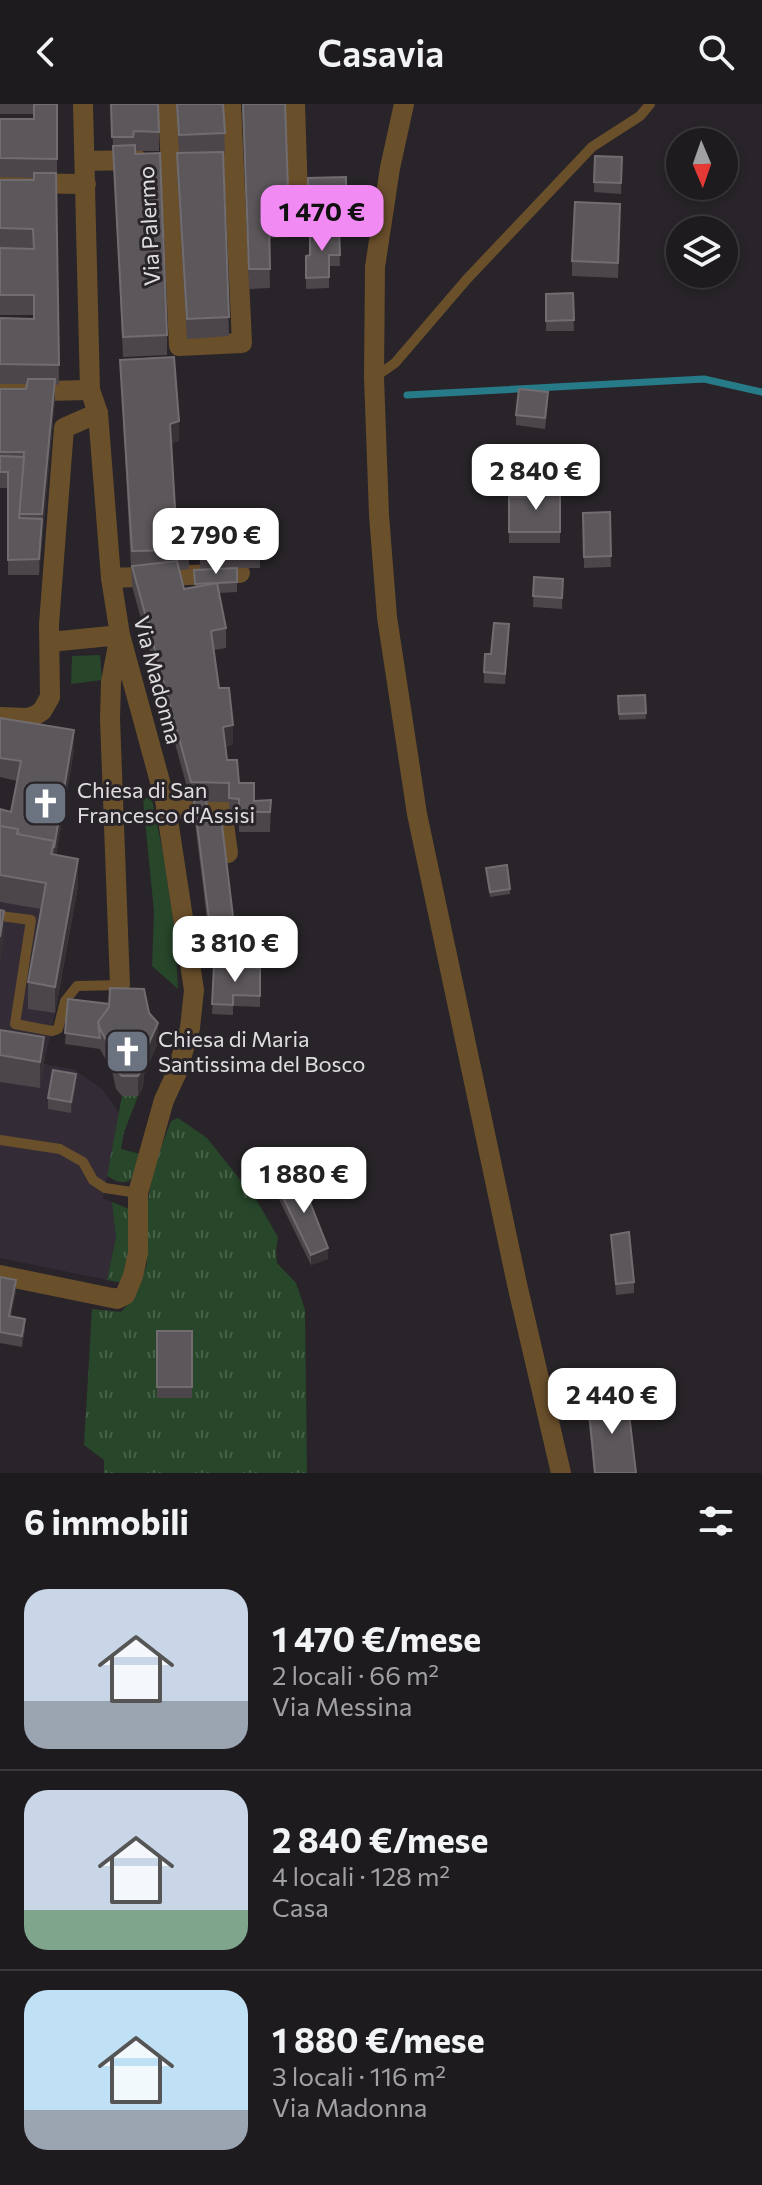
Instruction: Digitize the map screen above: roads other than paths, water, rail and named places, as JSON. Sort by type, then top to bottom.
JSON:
[{"type":"street","name":"Via Madonna","points":[[0,1275],[117,1299],[125,1295],[138,1253],[138,1193],[193,1013],[194,990],[167,808],[120,635],[111,578],[98,413],[90,390],[83,104]]},
{"type":"street","name":"Via Palermo","points":[[168,104],[178,164],[179,346],[242,343],[226,162],[231,104]]},
{"type":"street","points":[[295,104],[298,197]]},
{"type":"street","points":[[404,104],[390,168],[375,267],[374,377],[379,515],[387,617],[417,814],[517,1284],[561,1473]]},
{"type":"street","points":[[85,161],[150,160],[178,164]]},
{"type":"street","points":[[0,183],[86,184]]},
{"type":"street","points":[[0,392],[90,390]]},
{"type":"street","points":[[0,717],[28,718],[42,711],[50,697],[49,624],[64,428],[98,413]]},
{"type":"street","points":[[111,578],[240,573]]},
{"type":"street","points":[[50,642],[120,635],[111,682],[110,719],[120,985]]},
{"type":"street","points":[[167,808],[222,809],[228,853]]},
{"type":"lane","points":[[374,377],[395,363],[467,279],[592,147],[640,116],[650,104]]},
{"type":"lane","points":[[0,916],[31,920],[15,1024],[52,1031],[58,1029],[65,1001],[77,986],[120,985]]},
{"type":"lane","points":[[0,1140],[60,1149],[83,1162],[93,1180],[105,1188],[138,1193]]},
{"type":"waterway","points":[[407,395],[704,379],[762,392]]},
{"type":"place","name":"Chiesa di San Francesco d'Assisi","points":[[46,803]]},
{"type":"place","name":"Chiesa di Maria Santissima del Bosco","points":[[127,1052]]}]
